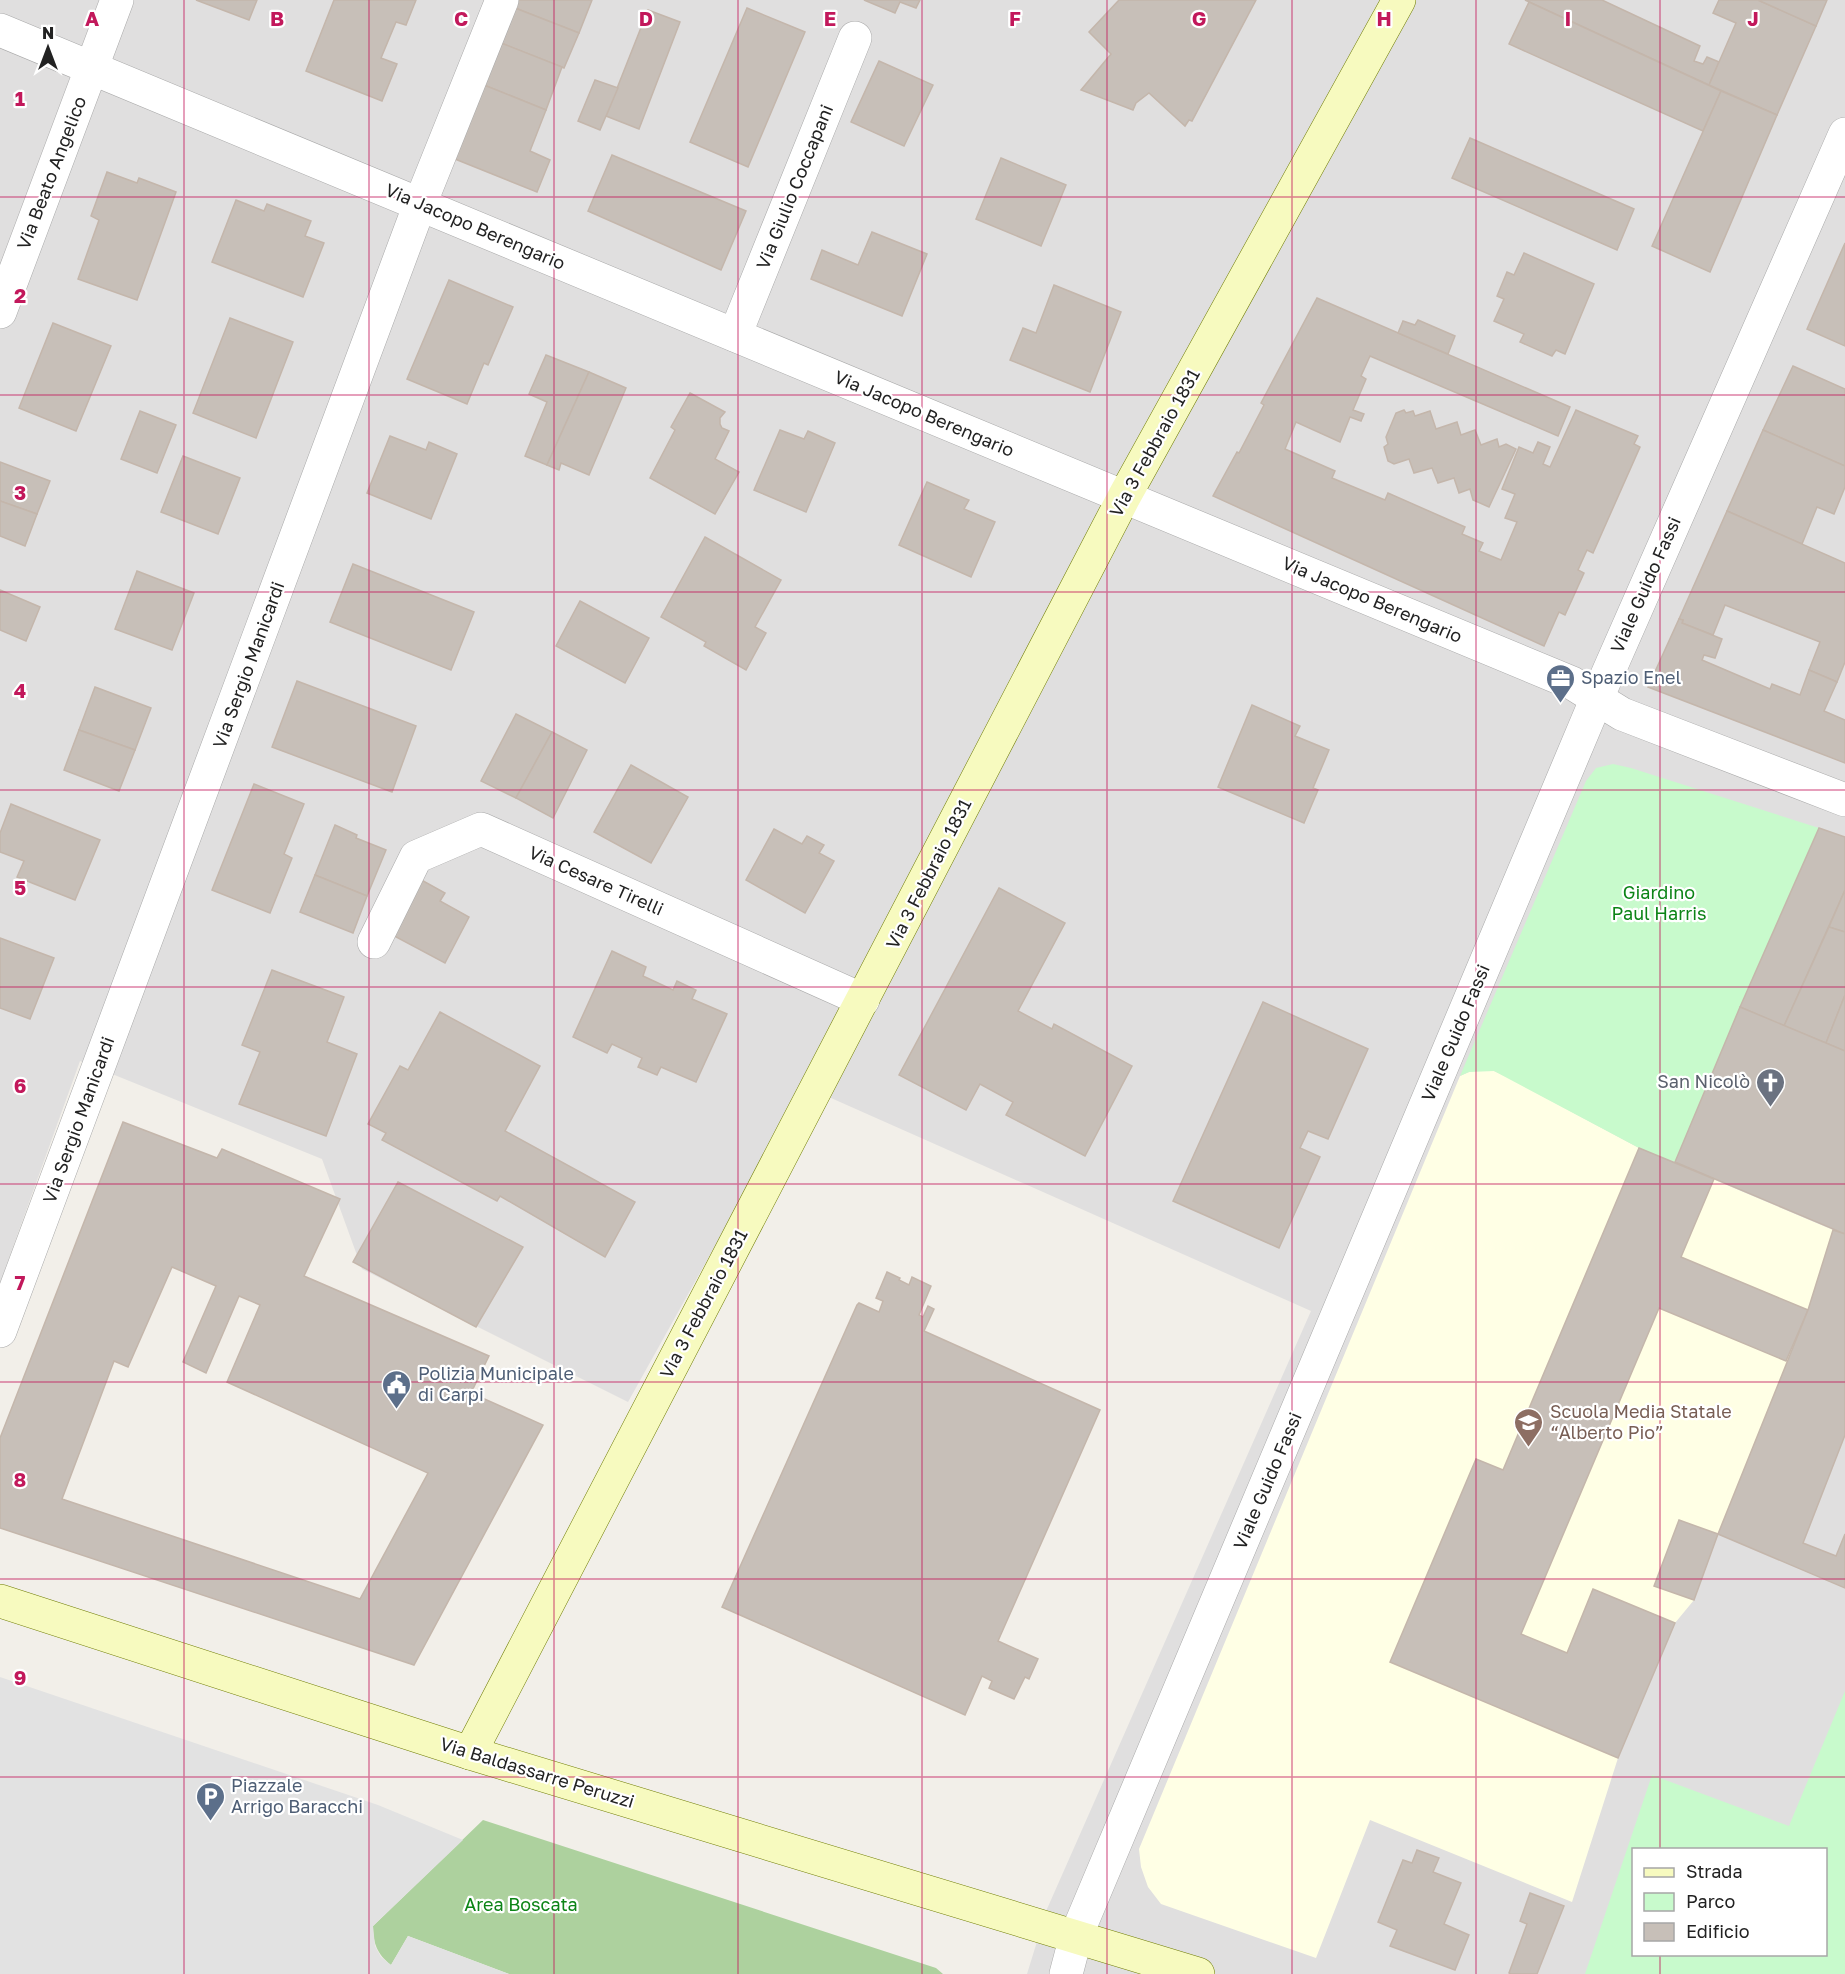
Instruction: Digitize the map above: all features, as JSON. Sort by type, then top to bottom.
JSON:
[{"type":"street","name":"Via Beato Angelico","points":[[0,312],[117,0]]},
{"type":"street","name":"Via Sergio Manicardi","points":[[0,1331],[420,204],[502,0]]},
{"type":"street","name":"Via 3 Febbraio 1831","points":[[470,1753],[1124,497],[1399,0]]},
{"type":"street","name":"Via Jacopo Berengario","points":[[0,30],[1572,683],[1622,714],[1845,800]]},
{"type":"street","name":"Via Giulio Coccapani","points":[[735,335],[855,38]]},
{"type":"street","name":"Viale Guido Fassi","points":[[1066,1974],[1076,1936],[1597,698],[1845,134]]},
{"type":"street","name":"Via Cesare Tirelli","points":[[375,942],[416,856],[481,829],[863,1000]]},
{"type":"street","name":"Via Baldassarre Peruzzi","points":[[0,1601],[470,1753],[1198,1974]]},
{"type":"shaded area","points":[[0,0],[1845,0],[1845,1974],[1027,1974],[1047,1909],[1311,1311],[804,1086],[628,1402],[362,1269],[322,1159],[80,1061],[0,1283]]},
{"type":"shaded area","name":"Scuola Media Statale “Alberto Pio”","points":[[1480,1070],[1494,1071],[1505,1076],[1639,1148],[1833,1230],[1808,1310],[1718,1534],[1694,1600],[1675,1623],[1618,1758],[1572,1902],[1370,1820],[1316,1958],[1161,1904],[1148,1887],[1141,1867],[1139,1849],[1460,1076]]},
{"type":"shaded area","name":"Piazzale Arrigo Baracchi","points":[[0,1677],[378,1805],[463,1840],[373,1926],[375,1946],[381,1957],[391,1965],[408,1936],[509,1974],[0,1974]]},
{"type":"green space","name":"Giardino Paul Harris","points":[[1613,764],[1819,828],[1675,1162],[1639,1148],[1494,1071],[1469,1072],[1460,1076],[1586,781],[1596,768]]},
{"type":"green space","points":[[1845,1691],[1845,1974],[1585,1974],[1652,1775],[1789,1826]]},
{"type":"green space","name":"Area Boscata","points":[[483,1820],[936,1968],[943,1974],[509,1974],[408,1936],[391,1965],[382,1957],[377,1948],[373,1926]]},
{"type":"building","points":[[196,0],[257,0],[249,20]]},
{"type":"building","points":[[334,0],[416,0],[406,25],[396,22],[381,58],[397,64],[382,101],[306,71]]},
{"type":"building","points":[[518,0],[592,0],[579,33],[515,8]]},
{"type":"building","points":[[864,0],[920,0],[916,8],[900,2],[895,13]]},
{"type":"building","points":[[1119,0],[1256,0],[1192,121],[1189,120],[1185,126],[1149,93],[1136,103],[1133,110],[1081,90],[1111,54],[1089,32]]},
{"type":"building","points":[[1525,0],[1602,0],[1700,46],[1694,61],[1703,64],[1707,57],[1719,62],[1709,85]]},
{"type":"building","points":[[1719,0],[1758,0],[1816,26],[1777,115],[1709,85],[1736,23],[1713,13]]},
{"type":"building","points":[[1758,0],[1827,0],[1816,26]]},
{"type":"building","points":[[1529,2],[1721,91],[1703,131],[1509,44]]},
{"type":"building","points":[[515,8],[579,33],[564,68],[501,43]]},
{"type":"building","points":[[747,8],[805,32],[748,167],[690,142]]},
{"type":"building","points":[[648,10],[680,22],[639,129],[606,116]]},
{"type":"building","points":[[501,43],[562,67],[546,110],[484,85]]},
{"type":"building","points":[[879,61],[933,85],[904,146],[851,122]]},
{"type":"building","points":[[595,80],[618,88],[600,130],[578,121]]},
{"type":"building","points":[[484,85],[546,110],[530,151],[550,160],[537,192],[455,159]]},
{"type":"building","points":[[1721,91],[1777,115],[1710,272],[1652,246]]},
{"type":"building","points":[[1470,138],[1634,209],[1617,250],[1452,178]]},
{"type":"building","points":[[612,155],[746,211],[721,270],[588,211]]},
{"type":"building","points":[[1001,158],[1066,185],[1041,246],[976,219]]},
{"type":"building","points":[[107,172],[137,183],[139,178],[176,192],[137,300],[78,279],[99,220],[91,216]]},
{"type":"building","points":[[236,200],[264,211],[267,204],[311,221],[305,236],[324,243],[303,297],[212,262]]},
{"type":"building","points":[[872,232],[927,254],[902,316],[811,279],[822,250],[858,265]]},
{"type":"building","points":[[1845,243],[1845,346],[1807,329]]},
{"type":"building","points":[[1524,253],[1594,284],[1565,354],[1556,350],[1552,356],[1520,342],[1524,334],[1494,321],[1504,299],[1497,296],[1507,272],[1514,275]]},
{"type":"building","points":[[449,280],[513,307],[488,365],[484,363],[467,404],[407,379]]},
{"type":"building","points":[[1054,285],[1121,312],[1090,392],[1010,360],[1023,328],[1036,333]]},
{"type":"building","points":[[1317,298],[1570,407],[1558,436],[1370,356],[1361,376],[1366,379],[1353,410],[1364,414],[1361,421],[1350,417],[1340,442],[1296,422],[1285,449],[1335,471],[1332,478],[1385,500],[1388,493],[1465,527],[1462,534],[1483,543],[1479,551],[1501,560],[1517,522],[1505,518],[1515,494],[1502,489],[1519,447],[1533,453],[1538,442],[1550,447],[1543,464],[1550,467],[1576,410],[1638,436],[1634,444],[1640,447],[1593,553],[1587,550],[1578,570],[1584,573],[1565,615],[1559,612],[1544,646],[1213,496],[1237,452],[1239,453],[1264,405],[1261,403]]},
{"type":"building","points":[[230,318],[293,342],[256,438],[193,413]]},
{"type":"building","points":[[1418,320],[1455,336],[1448,354],[1398,333],[1403,321],[1415,325]]},
{"type":"building","points":[[53,323],[111,346],[76,431],[19,408]]},
{"type":"building","points":[[546,355],[589,372],[547,465],[525,456],[547,402],[529,394]]},
{"type":"building","points":[[1793,366],[1845,389],[1845,466],[1763,430]]},
{"type":"building","points":[[589,372],[626,388],[589,475],[561,463],[559,470],[547,465]]},
{"type":"building","points":[[690,393],[725,412],[720,418],[720,424],[722,428],[729,431],[715,459],[739,472],[715,514],[650,478],[675,430],[671,427]]},
{"type":"building","points":[[1404,410],[1406,413],[1413,411],[1415,416],[1430,411],[1436,429],[1457,422],[1461,435],[1475,430],[1481,445],[1497,439],[1499,447],[1506,444],[1516,449],[1489,507],[1473,500],[1470,489],[1459,493],[1454,478],[1438,483],[1432,468],[1414,473],[1409,459],[1394,464],[1388,461],[1384,447],[1388,444],[1386,437],[1396,413]]},
{"type":"building","points":[[140,411],[176,425],[157,473],[121,459]]},
{"type":"building","points":[[780,430],[804,439],[808,431],[835,443],[806,512],[754,490]]},
{"type":"building","points":[[1763,430],[1845,466],[1845,487],[1834,514],[1817,507],[1802,544],[1727,511]]},
{"type":"building","points":[[390,436],[426,450],[429,442],[457,454],[431,519],[367,493]]},
{"type":"building","points":[[183,456],[240,478],[218,534],[161,512]]},
{"type":"building","points":[[0,462],[50,481],[37,514],[0,501]]},
{"type":"building","points":[[927,482],[969,500],[964,509],[995,522],[971,577],[899,545]]},
{"type":"building","points":[[0,501],[37,514],[25,546],[0,536]]},
{"type":"building","points":[[1727,511],[1845,563],[1845,662],[1837,682],[1809,670],[1820,642],[1725,605],[1713,635],[1682,623],[1683,620],[1679,619]]},
{"type":"building","points":[[705,537],[781,580],[755,627],[766,633],[746,670],[704,646],[706,642],[661,617]]},
{"type":"building","points":[[353,564],[474,612],[451,670],[330,622]]},
{"type":"building","points":[[137,571],[194,593],[172,650],[115,629]]},
{"type":"building","points":[[0,590],[40,607],[26,641],[0,630]]},
{"type":"building","points":[[580,601],[649,638],[625,683],[556,646]]},
{"type":"building","points":[[1679,619],[1683,620],[1682,623],[1722,639],[1715,658],[1704,655],[1702,660],[1770,689],[1772,684],[1800,695],[1809,670],[1837,682],[1824,711],[1845,720],[1845,763],[1648,687]]},
{"type":"building","points":[[297,681],[416,726],[392,792],[272,747]]},
{"type":"building","points":[[95,687],[151,708],[135,750],[79,730]]},
{"type":"building","points":[[1252,705],[1300,726],[1295,736],[1329,750],[1313,788],[1318,790],[1304,823],[1218,787]]},
{"type":"building","points":[[516,714],[552,732],[516,798],[481,781]]},
{"type":"building","points":[[79,730],[135,750],[119,791],[64,770]]},
{"type":"building","points":[[552,732],[587,750],[553,818],[516,798]]},
{"type":"building","points":[[631,765],[688,797],[651,863],[594,832]]},
{"type":"building","points":[[254,784],[304,804],[284,854],[292,858],[270,913],[212,890]]},
{"type":"building","points":[[11,804],[100,840],[75,900],[17,877],[24,861],[0,852],[0,833]]},
{"type":"building","points":[[335,825],[357,835],[356,838],[386,850],[367,896],[315,875]]},
{"type":"building","points":[[1819,828],[1845,837],[1845,890],[1784,1026],[1740,1007]]},
{"type":"building","points":[[774,829],[802,844],[807,836],[824,845],[819,853],[834,861],[805,913],[746,880]]},
{"type":"building","points":[[315,875],[367,896],[353,933],[300,912]]},
{"type":"building","points":[[416,877],[445,893],[440,901],[469,917],[445,963],[383,930]]},
{"type":"building","points":[[999,888],[1065,923],[1018,1011],[1052,1029],[1054,1024],[1132,1066],[1085,1156],[1006,1115],[1013,1102],[980,1084],[966,1110],[899,1075]]},
{"type":"building","points":[[1845,890],[1845,932],[1829,927]]},
{"type":"building","points":[[1829,927],[1845,932],[1845,995],[1826,1043],[1784,1026]]},
{"type":"building","points":[[0,938],[54,958],[30,1019],[0,1008]]},
{"type":"building","points":[[612,951],[646,967],[643,976],[673,990],[677,981],[696,990],[692,999],[727,1014],[696,1082],[661,1067],[657,1075],[638,1067],[642,1058],[612,1044],[607,1053],[573,1037]]},
{"type":"building","points":[[272,970],[344,997],[327,1042],[357,1054],[326,1136],[239,1104],[260,1052],[242,1045]]},
{"type":"building","points":[[1845,995],[1845,1051],[1826,1043]]},
{"type":"building","points":[[1263,1002],[1368,1049],[1328,1139],[1308,1131],[1300,1148],[1320,1157],[1279,1248],[1173,1201]]},
{"type":"building","name":"San Nicolò","points":[[1740,1007],[1845,1051],[1845,1234],[1675,1162]]},
{"type":"building","points":[[440,1012],[540,1066],[505,1131],[635,1202],[605,1257],[500,1196],[497,1201],[382,1140],[386,1133],[368,1124],[400,1066],[408,1070]]},
{"type":"building","name":"Polizia Municipale di Carpi","points":[[123,1122],[217,1158],[222,1149],[340,1199],[304,1276],[489,1356],[471,1393],[543,1425],[414,1665],[0,1528],[0,1438]],"holes":[[[172,1267],[216,1286],[183,1362],[206,1373],[239,1296],[260,1305],[227,1382],[428,1473],[360,1599],[62,1499],[114,1361],[128,1367]]]},
{"type":"building","points":[[1639,1148],[1714,1179],[1681,1257],[1808,1310],[1786,1361],[1659,1308],[1521,1634],[1567,1653],[1593,1589],[1675,1623],[1618,1758],[1390,1662],[1476,1459],[1503,1470]]},
{"type":"building","points":[[398,1182],[523,1247],[476,1327],[353,1262]]},
{"type":"building","points":[[1833,1230],[1845,1234],[1845,1435],[1803,1543],[1836,1556],[1845,1534],[1845,1588],[1718,1534],[1808,1310]]},
{"type":"building","points":[[887,1272],[909,1285],[912,1277],[931,1286],[919,1315],[923,1317],[928,1306],[934,1309],[924,1331],[1100,1410],[998,1641],[1038,1659],[1029,1679],[1025,1677],[1014,1699],[989,1688],[992,1681],[982,1676],[965,1715],[722,1607],[857,1305],[859,1303],[879,1312],[883,1301],[876,1298]]},
{"type":"building","points":[[1679,1520],[1718,1534],[1694,1600],[1654,1586]]},
{"type":"building","points":[[1417,1850],[1439,1858],[1433,1872],[1461,1883],[1444,1924],[1469,1935],[1455,1970],[1390,1946],[1397,1930],[1378,1922],[1403,1860],[1412,1863]]},
{"type":"building","points":[[1530,1893],[1564,1906],[1537,1974],[1511,1974],[1509,1973],[1527,1924],[1520,1921]]},
{"type":"place","name":"Spazio Enel","points":[[1560,704]]},
{"type":"place","name":"San Nicolò","points":[[1771,1108]]},
{"type":"place","name":"Polizia Municipale di Carpi","points":[[397,1410]]},
{"type":"place","name":"Scuola Media Statale “Alberto Pio”","points":[[1529,1448]]},
{"type":"place","name":"Piazzale Arrigo Baracchi","points":[[210,1822]]}]
